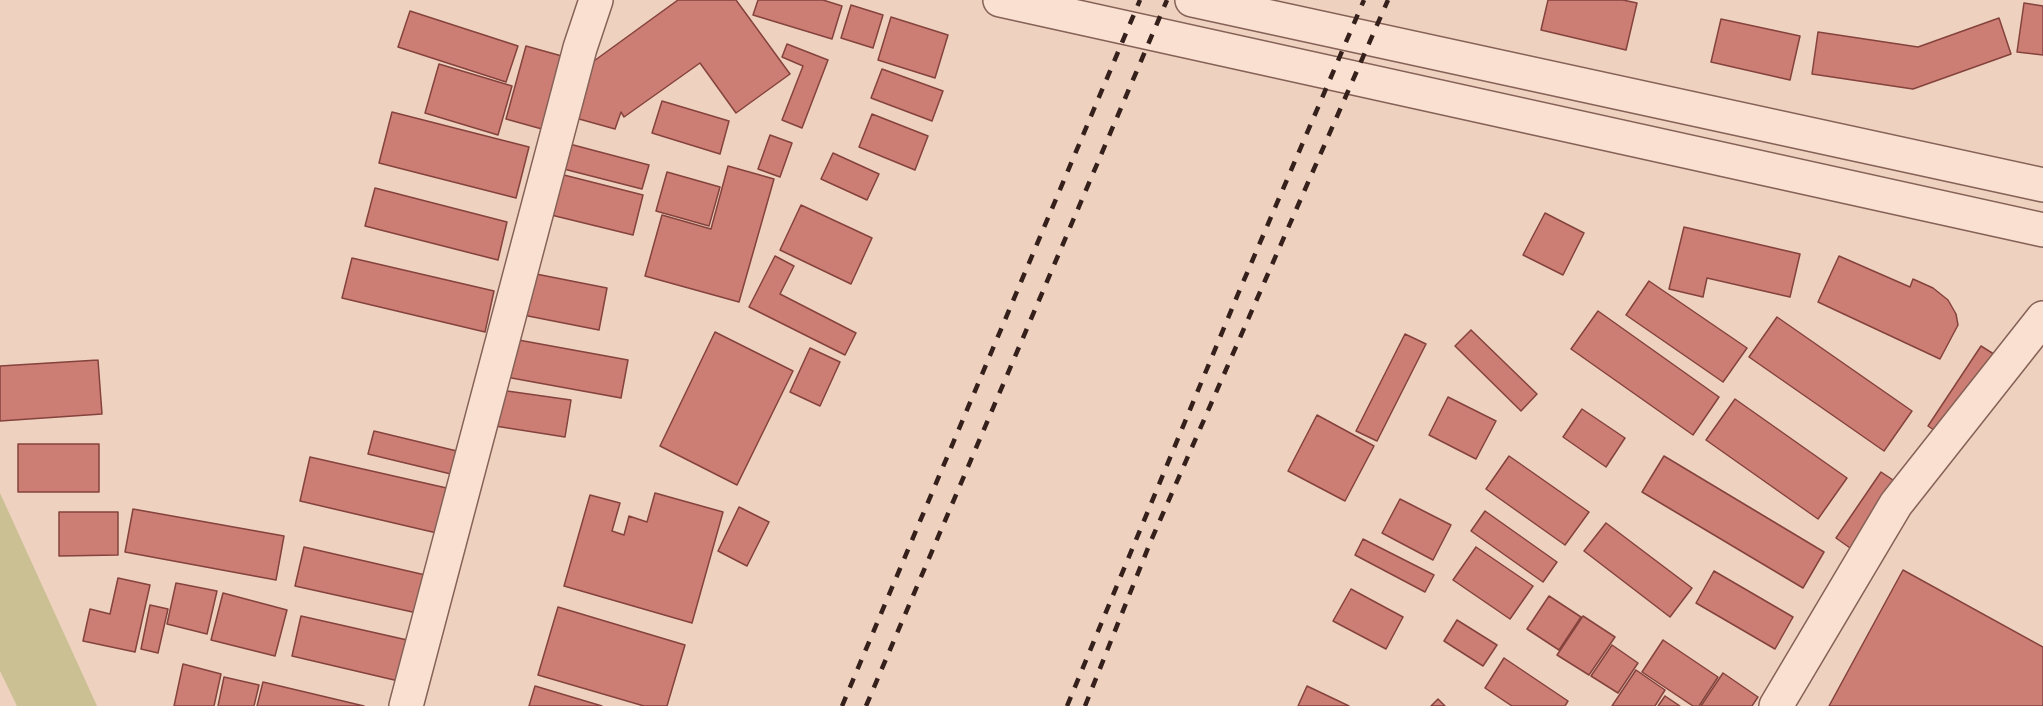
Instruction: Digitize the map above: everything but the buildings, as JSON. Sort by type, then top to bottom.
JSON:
[{"type":"street","points":[[406,706],[577,60],[596,0]]},
{"type":"street","points":[[1000,0],[2043,230]]},
{"type":"street","points":[[1192,0],[2043,185]]},
{"type":"street","points":[[1776,706],[1896,504],[2043,318]]},
{"type":"shaded area","points":[[0,493],[97,706],[17,706],[0,671]]},
{"type":"railway","points":[[842,706],[1140,0]]},
{"type":"railway","points":[[866,706],[1167,0]]},
{"type":"railway","points":[[1067,706],[1238,294],[1364,0]]},
{"type":"railway","points":[[1085,706],[1150,543],[1388,0]]}]
